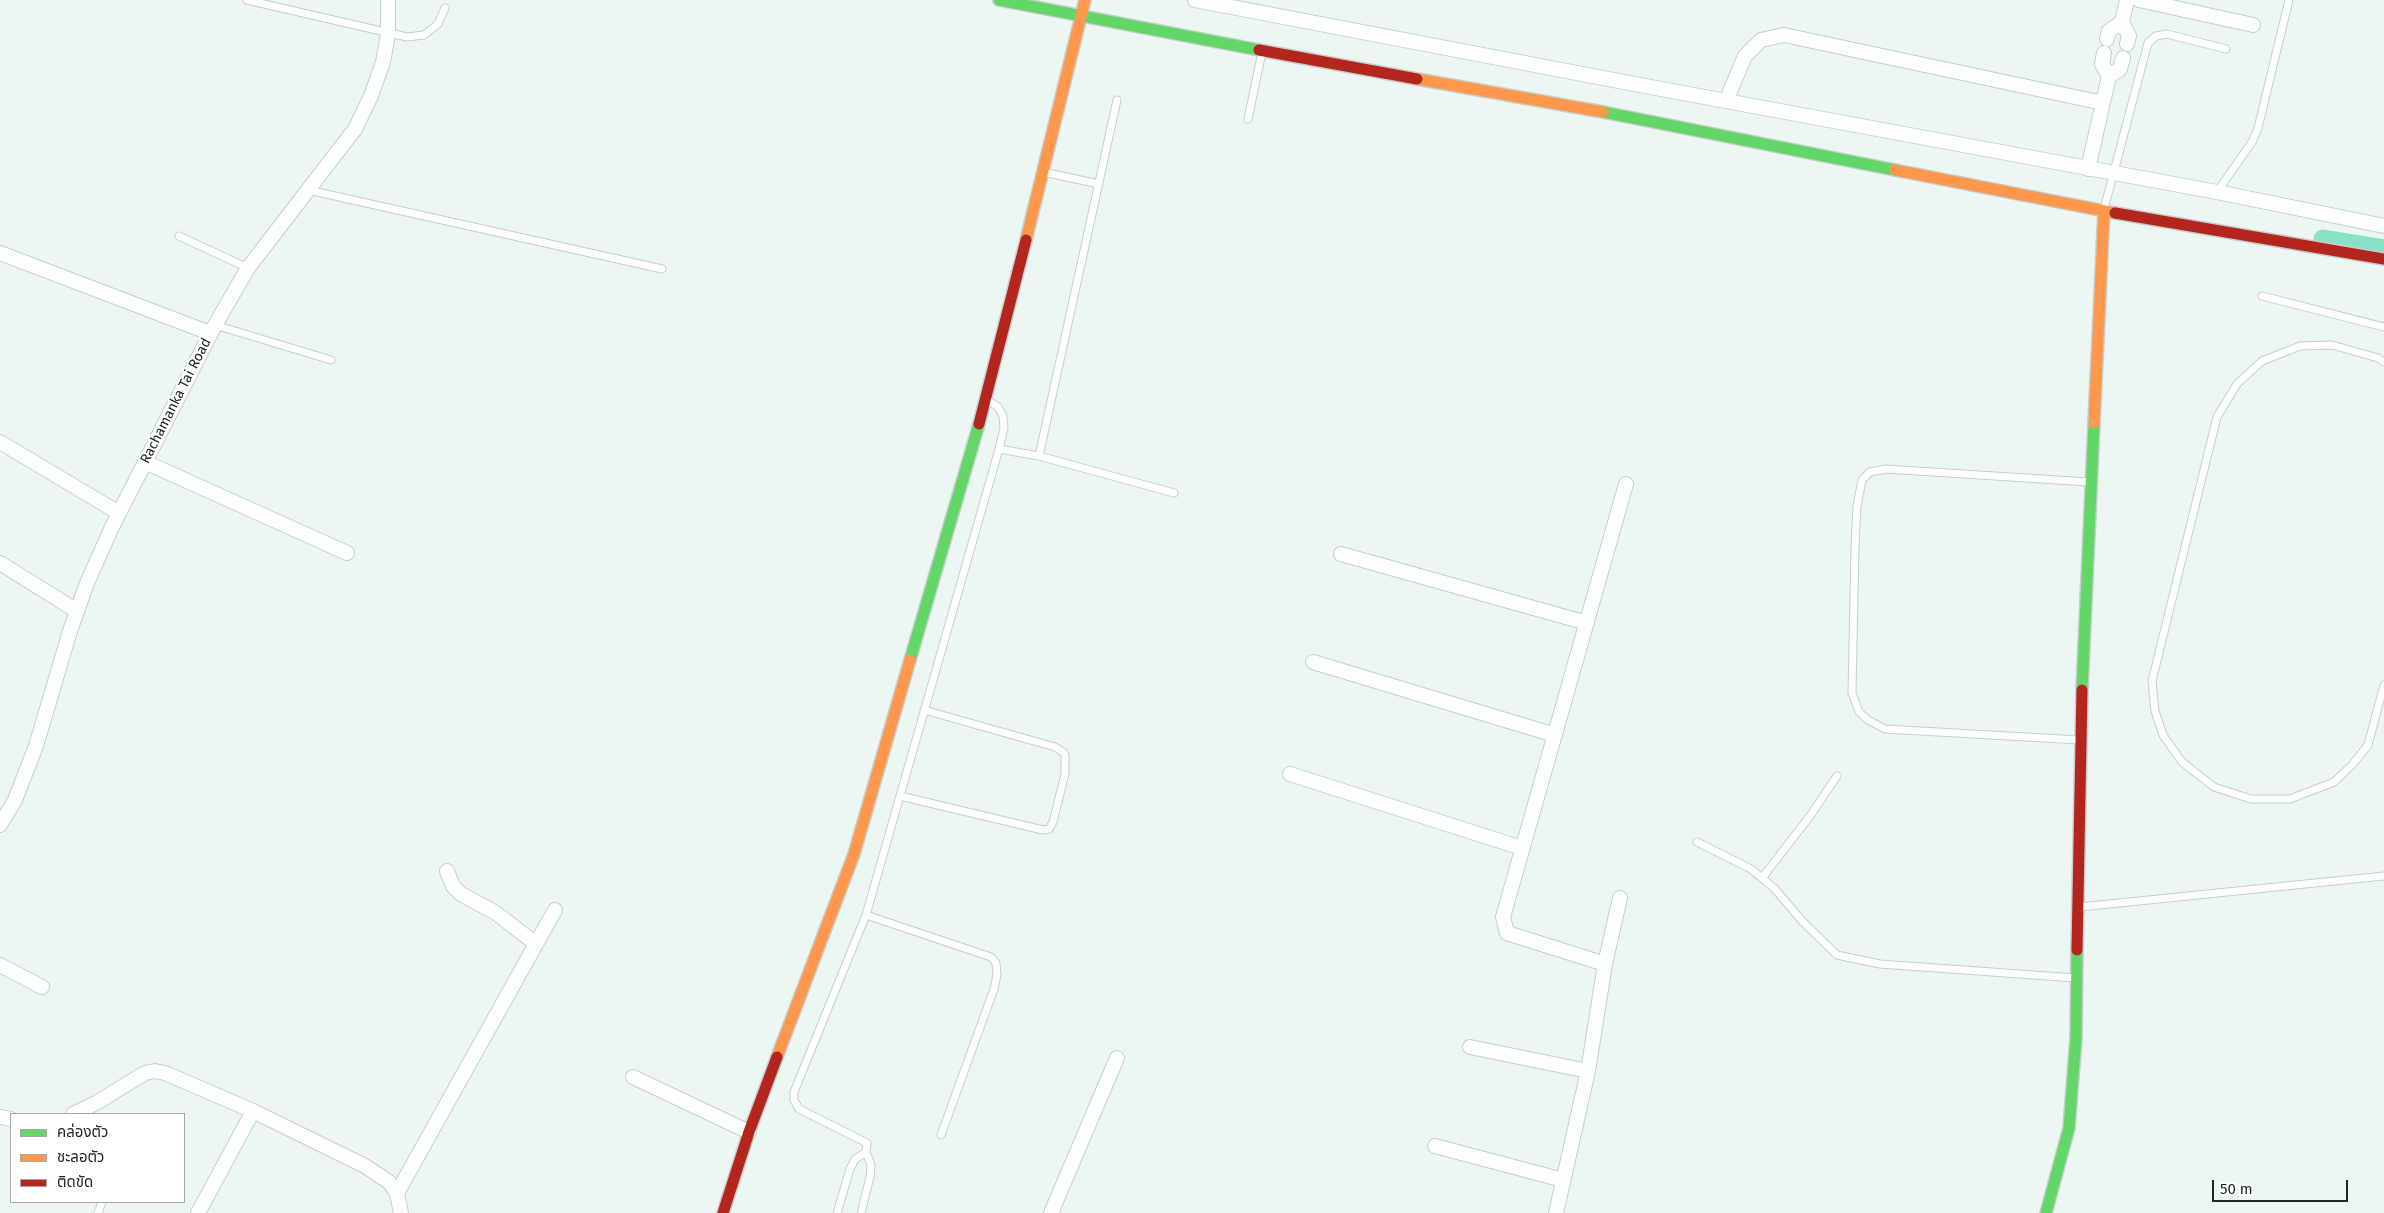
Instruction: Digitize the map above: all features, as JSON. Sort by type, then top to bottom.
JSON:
[{"type":"street","name":"Rachamanka Tai Road","points":[[0,825],[14,800],[36,746],[77,611],[87,583],[119,513],[213,329],[248,268],[355,129],[371,96],[380,71],[388,34],[388,0]]},
{"type":"street","points":[[999,0],[1083,9],[1262,51],[1608,113],[2104,208],[2384,259]]},
{"type":"street","points":[[1195,0],[1250,5],[1726,101],[2088,169],[2111,180],[2217,192],[2384,226]]},
{"type":"street","points":[[2127,0],[2122,22],[2129,36],[2127,44]]},
{"type":"street","points":[[2139,0],[2253,25]]},
{"type":"street","points":[[723,1213],[749,1132],[854,854],[986,400],[1083,9]]},
{"type":"street","points":[[2107,39],[2109,31],[2122,22]]},
{"type":"street","points":[[1726,101],[1746,56],[1762,40],[1784,35],[2103,103]]},
{"type":"street","points":[[2088,169],[2109,76],[2102,64],[2104,53]]},
{"type":"street","points":[[2109,76],[2120,69],[2123,58]]},
{"type":"street","points":[[2046,1213],[2069,1128],[2076,1038],[2082,666],[2104,208]]},
{"type":"street","points":[[0,253],[213,329]]},
{"type":"street","points":[[0,442],[119,513]]},
{"type":"street","points":[[145,462],[347,553]]},
{"type":"street","points":[[1605,964],[1507,933],[1503,917],[1626,484]]},
{"type":"street","points":[[1341,554],[1587,623]]},
{"type":"street","points":[[0,563],[77,611]]},
{"type":"street","points":[[1313,662],[1555,735]]},
{"type":"street","points":[[1290,774],[1522,848]]},
{"type":"street","points":[[447,870],[453,886],[461,894],[496,913],[536,944]]},
{"type":"street","points":[[1556,1213],[1588,1071],[1605,964],[1620,898]]},
{"type":"street","points":[[397,1194],[555,910]]},
{"type":"street","points":[[0,965],[42,987]]},
{"type":"street","points":[[1470,1047],[1588,1071]]},
{"type":"street","points":[[1051,1213],[1116,1058]]},
{"type":"street","points":[[75,1113],[96,1103],[145,1073],[155,1071],[200,1087],[365,1166],[389,1182],[397,1194],[401,1213]]},
{"type":"street","points":[[634,1077],[749,1132]]},
{"type":"street","points":[[198,1213],[253,1111]]},
{"type":"street","points":[[1435,1146],[1563,1180]]},
{"type":"lane","points":[[247,0],[407,37],[424,35],[438,24],[445,8]]},
{"type":"lane","points":[[2217,192],[2252,142],[2258,128],[2289,0]]},
{"type":"lane","points":[[2104,208],[2148,42],[2156,36],[2167,34],[2226,49]]},
{"type":"lane","points":[[1248,119],[1262,51]]},
{"type":"lane","points":[[1039,456],[1117,100]]},
{"type":"lane","points":[[1043,172],[1099,184]]},
{"type":"lane","points":[[308,190],[662,269]]},
{"type":"lane","points":[[179,236],[248,268]]},
{"type":"lane","points":[[2262,296],[2384,327]]},
{"type":"lane","points":[[213,329],[331,360]]},
{"type":"lane","points":[[2384,362],[2378,358],[2332,345],[2300,346],[2262,361],[2236,384],[2217,417],[2152,681],[2155,710],[2163,735],[2182,762],[2214,787],[2251,799],[2290,799],[2334,782],[2352,765],[2368,745],[2384,685]]},
{"type":"lane","points":[[861,1213],[870,1177],[871,1165],[866,1152],[867,1143],[799,1109],[794,1100],[794,1092],[866,915],[999,449],[1004,428],[1003,416],[998,407],[986,400]]},
{"type":"lane","points":[[999,449],[1039,456],[1174,493]]},
{"type":"lane","points":[[2081,740],[1885,729],[1868,720],[1859,712],[1852,693],[1854,547],[1857,506],[1862,480],[1870,472],[1886,469],[2091,482]]},
{"type":"lane","points":[[900,796],[1043,830],[1049,829],[1053,822],[1065,774],[1065,756],[1063,752],[1055,747],[924,710]]},
{"type":"lane","points":[[1762,878],[1810,816],[1837,776]]},
{"type":"lane","points":[[1698,842],[1751,869],[1774,888],[1823,943],[1837,955],[1880,964],[2076,978]]},
{"type":"lane","points":[[2077,908],[2384,876]]},
{"type":"lane","points":[[866,915],[990,957],[996,963],[997,975],[994,989],[941,1135]]},
{"type":"lane","points":[[837,1213],[855,1159],[866,1152]]},
{"type":"waterway","points":[[2323,239],[2384,249]]},
{"type":"traffic: fast","points":[[999,0],[1259,50]]},
{"type":"traffic: fast","points":[[1603,112],[1895,170]]},
{"type":"traffic: fast","points":[[2082,690],[2094,423]]},
{"type":"traffic: fast","points":[[910,660],[979,424]]},
{"type":"traffic: fast","points":[[2046,1213],[2069,1128],[2076,1038],[2077,950]]},
{"type":"traffic: slow","points":[[1026,240],[1085,0]]},
{"type":"traffic: slow","points":[[1417,79],[1603,112]]},
{"type":"traffic: slow","points":[[1895,170],[2115,213]]},
{"type":"traffic: slow","points":[[2094,423],[2104,211]]},
{"type":"traffic: slow","points":[[777,1057],[854,854],[910,660]]},
{"type":"traffic: jam","points":[[1259,50],[1417,79]]},
{"type":"traffic: jam","points":[[2115,213],[2384,259]]},
{"type":"traffic: jam","points":[[979,424],[1026,240]]},
{"type":"traffic: jam","points":[[2077,950],[2082,690]]},
{"type":"traffic: jam","points":[[723,1213],[749,1132],[777,1057]]}]
